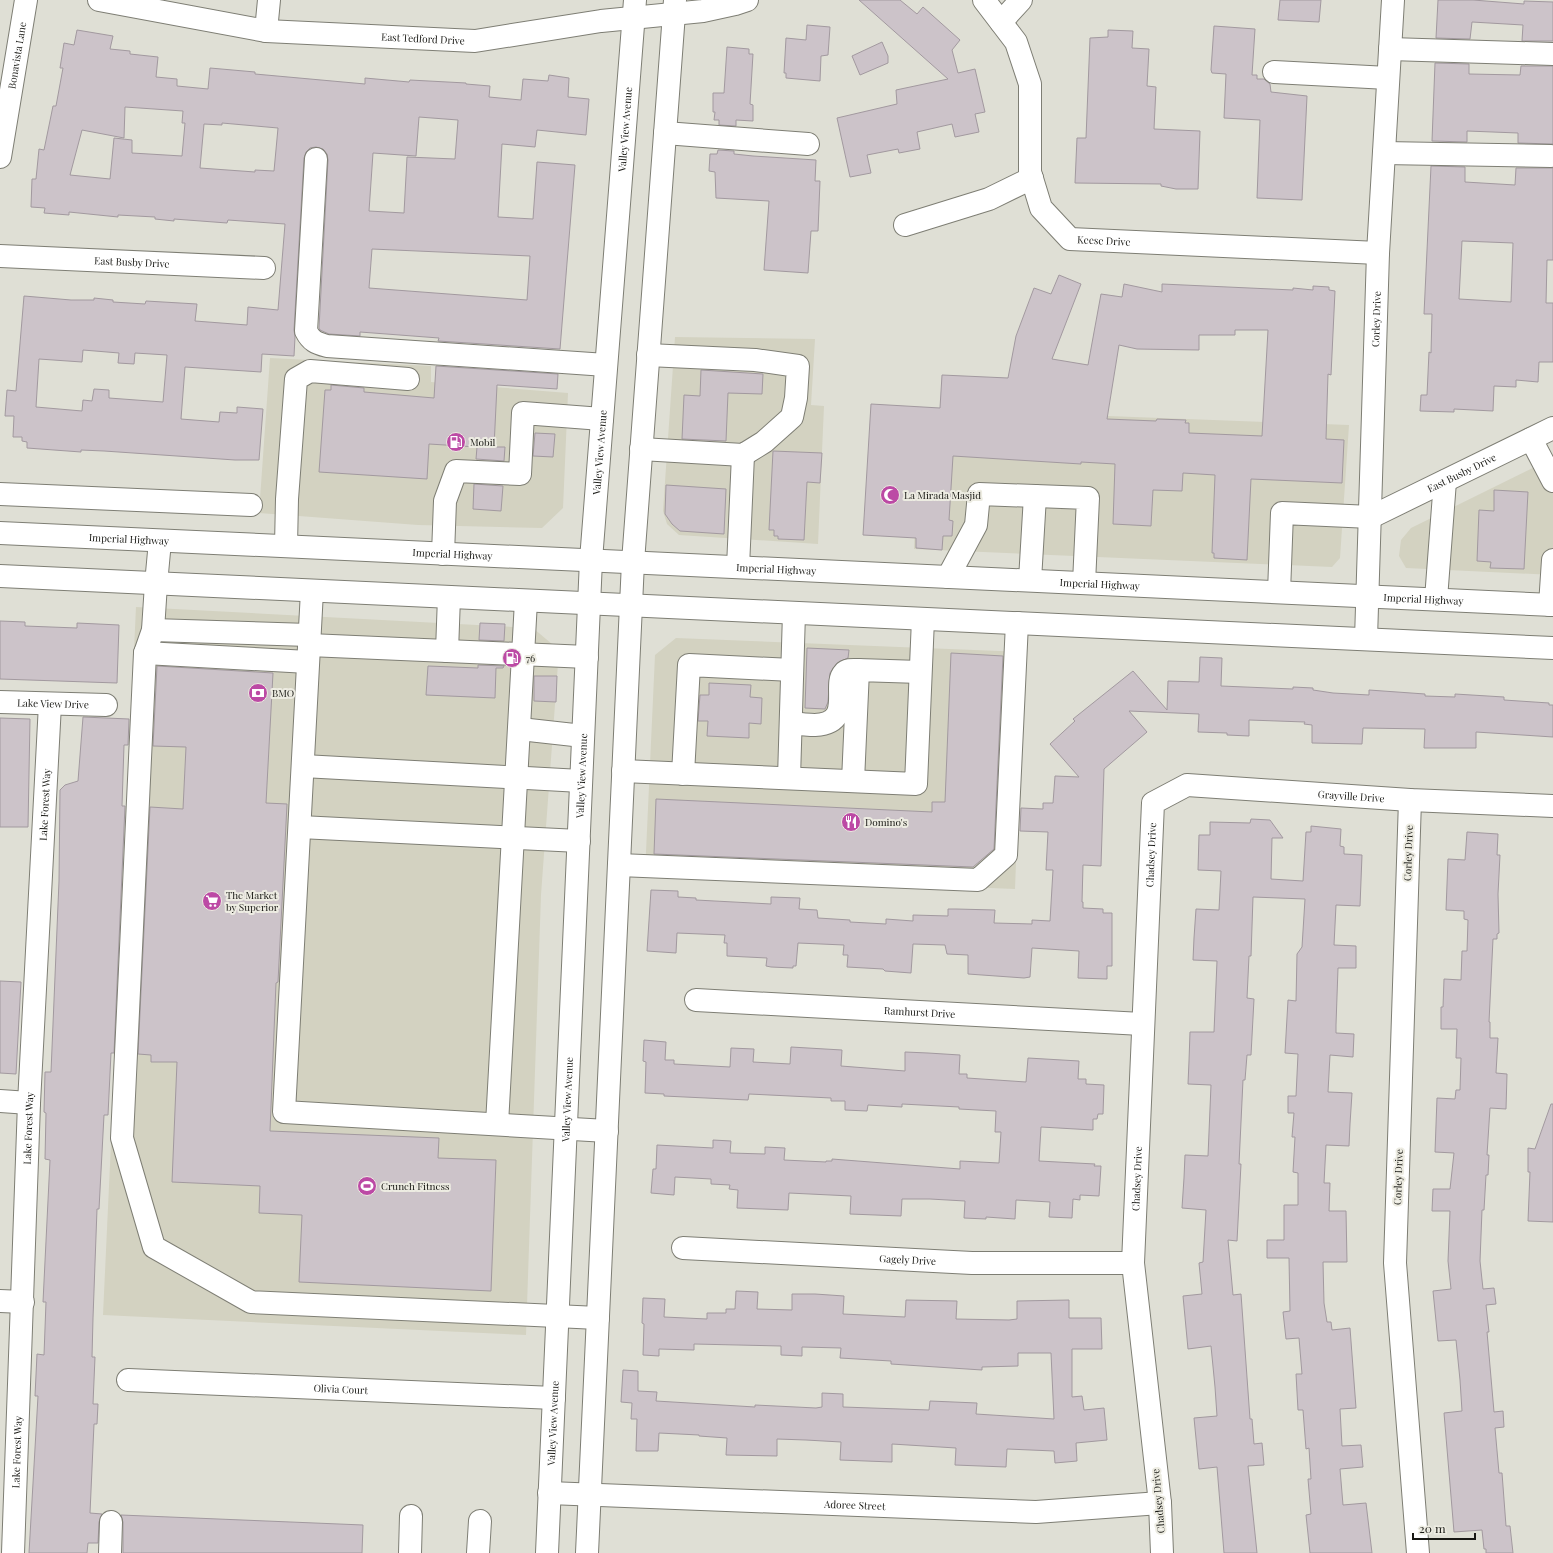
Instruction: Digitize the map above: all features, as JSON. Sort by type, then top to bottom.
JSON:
[{"type":"street","name":"Bonavista Lane","points":[[0,157],[26,0]]},
{"type":"street","name":"East Tedford Drive","points":[[99,0],[266,31],[474,41],[601,21],[634,9],[674,7],[703,11],[746,0]]},
{"type":"street","points":[[266,31],[269,0]]},
{"type":"street","name":"Keese Drive","points":[[984,0],[1016,42],[1030,84],[1030,172],[1041,208],[1070,238],[1378,253]]},
{"type":"street","points":[[1002,22],[1021,0]]},
{"type":"street","name":"Corley Drive","points":[[1366,639],[1369,596],[1378,253],[1393,0]]},
{"type":"street","points":[[587,1553],[633,562],[674,7]]},
{"type":"street","name":"Valley View Avenue","points":[[547,1553],[591,560],[634,9]]},
{"type":"street","points":[[1390,49],[1553,54]]},
{"type":"street","points":[[1274,72],[1388,78]]},
{"type":"street","points":[[665,133],[808,144]]},
{"type":"street","points":[[1384,153],[1551,156]]},
{"type":"street","points":[[316,159],[306,330],[315,343],[327,346],[606,365]]},
{"type":"street","points":[[905,225],[989,199],[1032,178]]},
{"type":"street","name":"East Busby Drive","points":[[0,256],[264,268]]},
{"type":"street","points":[[641,449],[743,455],[764,442],[792,417],[796,398],[798,366],[755,360],[648,355]]},
{"type":"street","points":[[286,546],[287,499],[296,379],[310,371],[408,379]]},
{"type":"street","points":[[443,554],[445,501],[456,472],[520,474],[523,413],[602,419]]},
{"type":"street","name":"East Busby Drive","points":[[1371,517],[1553,428]]},
{"type":"street","points":[[1531,439],[1553,481]]},
{"type":"street","points":[[738,567],[743,455]]},
{"type":"street","points":[[1436,599],[1445,481]]},
{"type":"street","points":[[0,494],[251,505]]},
{"type":"street","points":[[948,576],[976,525],[979,494],[1088,498],[1084,583]]},
{"type":"street","points":[[1030,580],[1035,496]]},
{"type":"street","points":[[1279,592],[1282,513],[1371,517]]},
{"type":"street","name":"Imperial Highway","points":[[0,533],[1552,605]]},
{"type":"street","points":[[160,541],[153,630],[146,653],[122,1138],[154,1247],[252,1302],[598,1318]]},
{"type":"street","points":[[1552,605],[1553,560]]},
{"type":"street","points":[[0,576],[1553,648]]},
{"type":"street","points":[[312,591],[284,1112],[607,1131]]},
{"type":"street","points":[[447,651],[449,597]]},
{"type":"street","points":[[497,1124],[525,654],[526,601]]},
{"type":"street","points":[[788,778],[794,613]]},
{"type":"street","points":[[623,771],[916,784],[923,619]]},
{"type":"street","points":[[619,865],[978,880],[1006,855],[1017,623]]},
{"type":"street","points":[[153,630],[309,648]]},
{"type":"street","points":[[146,653],[309,648],[447,651],[587,657]]},
{"type":"street","points":[[683,774],[689,665],[792,670]]},
{"type":"street","points":[[791,723],[815,725],[826,723],[835,717],[840,709],[841,678],[843,673],[848,670],[920,672]]},
{"type":"street","points":[[853,781],[858,670]]},
{"type":"street","name":"Lake View Drive","points":[[0,702],[106,705]]},
{"type":"street","name":"Lake Forest Way","points":[[13,1553],[7,1510],[23,1302],[29,1103],[50,704]]},
{"type":"street","points":[[520,729],[583,736]]},
{"type":"street","points":[[303,766],[581,781]]},
{"type":"street","name":"Grayville Drive","points":[[1153,803],[1187,784],[1410,800],[1553,806]]},
{"type":"street","name":"Corley Drive","points":[[1410,800],[1395,1263],[1418,1553]]},
{"type":"street","name":"Chadsey Drive","points":[[1153,803],[1142,1024],[1133,1263],[1160,1503],[1162,1553]]},
{"type":"street","points":[[300,827],[579,841]]},
{"type":"street","name":"Ramhurst Drive","points":[[696,1000],[1142,1024]]},
{"type":"street","points":[[0,1101],[29,1103]]},
{"type":"street","name":"Gagely Drive","points":[[683,1248],[972,1263],[1133,1263]]},
{"type":"street","points":[[0,1301],[23,1302]]},
{"type":"street","name":"Olivia Court","points":[[128,1380],[554,1398]]},
{"type":"street","name":"Adoree Street","points":[[549,1493],[1036,1512],[1160,1503]]},
{"type":"street","points":[[410,1553],[411,1516]]},
{"type":"street","points":[[478,1553],[480,1521]]},
{"type":"street","points":[[110,1553],[111,1522]]},
{"type":"shaded area","points":[[675,337],[815,339],[811,405],[824,406],[818,544],[679,535],[667,524],[663,511]]},
{"type":"shaded area","points":[[270,358],[431,366],[431,382],[568,393],[563,508],[542,528],[418,525],[259,513]]},
{"type":"shaded area","points":[[920,409],[1349,425],[1340,558],[1332,567],[914,549]]},
{"type":"shaded area","points":[[1553,458],[1553,575],[1406,568],[1399,556],[1401,540],[1411,528]]},
{"type":"shaded area","points":[[136,607],[533,628],[559,650],[541,895],[526,1335],[103,1315]]},
{"type":"shaded area","points":[[676,638],[1024,652],[1015,889],[645,874],[655,655]]},
{"type":"building","points":[[859,0],[900,0],[917,14],[923,7],[960,40],[952,50],[958,73],[975,69],[985,112],[975,114],[979,132],[955,137],[952,124],[917,132],[920,149],[899,153],[898,149],[867,155],[871,173],[850,177],[837,118],[897,104],[896,90],[948,79]]},
{"type":"building","points":[[1280,0],[1321,0],[1319,22],[1278,20]]},
{"type":"building","points":[[1438,0],[1473,0],[1524,4],[1524,1],[1553,2],[1553,41],[1522,41],[1523,25],[1472,22],[1470,39],[1436,38]]},
{"type":"building","points":[[807,25],[830,27],[828,55],[821,56],[820,81],[786,78],[786,73],[784,73],[786,38],[806,40]]},
{"type":"building","points":[[1214,26],[1255,29],[1252,75],[1257,75],[1257,79],[1264,79],[1270,84],[1271,92],[1307,96],[1302,200],[1257,198],[1260,120],[1224,118],[1226,74],[1212,73],[1211,70]]},
{"type":"building","points":[[77,30],[113,36],[110,49],[130,51],[130,54],[158,57],[156,77],[177,79],[177,86],[208,89],[210,68],[255,72],[255,74],[365,84],[365,78],[409,82],[410,80],[466,83],[490,86],[489,97],[521,100],[523,79],[548,81],[549,75],[569,78],[568,97],[589,99],[586,135],[537,130],[535,147],[502,144],[498,217],[533,219],[537,162],[575,165],[560,349],[438,341],[439,338],[360,332],[360,336],[329,334],[320,330],[328,160],[327,154],[323,149],[316,147],[310,148],[306,152],[304,158],[294,330],[294,356],[262,354],[261,372],[185,367],[181,419],[219,422],[220,412],[237,413],[237,407],[263,409],[259,460],[235,460],[104,451],[81,450],[81,452],[27,448],[27,442],[22,441],[22,437],[13,437],[14,416],[5,416],[7,390],[16,391],[24,296],[71,300],[94,300],[94,298],[113,300],[113,302],[145,304],[146,301],[197,304],[195,321],[247,325],[248,307],[278,310],[285,224],[228,220],[227,223],[174,219],[174,221],[155,219],[155,217],[118,215],[118,217],[69,212],[69,215],[44,213],[45,208],[31,207],[32,179],[36,179],[39,149],[44,150],[53,106],[56,106],[63,68],[60,68],[64,43],[74,45]],"holes":[[[125,107],[183,111],[182,123],[185,123],[182,156],[132,153],[132,140],[114,138],[110,179],[70,175],[82,130],[124,138]],[[419,117],[458,120],[455,159],[407,157],[404,213],[369,211],[373,153],[416,156]],[[222,123],[278,128],[274,171],[255,170],[255,172],[200,168],[204,124],[222,125]],[[372,249],[530,256],[527,300],[369,288]],[[83,350],[119,353],[118,363],[134,364],[135,353],[167,355],[163,402],[109,398],[109,390],[94,389],[92,401],[83,400],[82,411],[36,407],[39,359],[82,362]]]},
{"type":"building","points":[[1108,30],[1133,31],[1132,48],[1149,49],[1147,86],[1156,87],[1154,129],[1200,131],[1198,189],[1176,189],[1161,186],[1161,184],[1075,183],[1077,138],[1086,138],[1090,38],[1108,37]]},
{"type":"building","points":[[882,42],[888,56],[888,63],[860,75],[852,56]]},
{"type":"building","points":[[727,47],[749,49],[749,54],[753,54],[750,104],[753,105],[753,121],[736,120],[736,126],[719,125],[719,120],[714,120],[715,112],[713,112],[713,93],[724,93]]},
{"type":"building","points":[[1435,63],[1469,64],[1469,74],[1520,75],[1521,66],[1553,66],[1553,144],[1518,143],[1518,133],[1467,131],[1467,142],[1432,141]]},
{"type":"building","points":[[718,150],[734,151],[734,154],[753,156],[816,160],[815,181],[820,181],[818,231],[811,231],[808,273],[764,270],[769,201],[716,198],[715,172],[709,171],[710,154],[717,154]]},
{"type":"building","points":[[1431,166],[1465,167],[1465,182],[1515,185],[1516,168],[1553,168],[1553,260],[1547,260],[1546,303],[1553,303],[1553,362],[1539,362],[1538,382],[1516,380],[1516,387],[1494,386],[1493,411],[1454,409],[1454,412],[1420,411],[1421,395],[1427,395],[1429,352],[1431,353],[1432,314],[1424,314]],"holes":[[[1462,241],[1513,243],[1511,302],[1459,299]]]},
{"type":"building","points":[[1059,275],[1081,284],[1052,359],[1088,365],[1101,294],[1122,297],[1124,284],[1162,292],[1162,284],[1293,290],[1293,288],[1313,290],[1313,286],[1329,287],[1329,290],[1335,291],[1331,375],[1328,374],[1326,439],[1344,440],[1342,483],[1251,479],[1247,560],[1214,558],[1214,553],[1212,553],[1215,475],[1183,473],[1182,491],[1153,490],[1151,526],[1113,524],[1115,464],[1081,462],[1081,464],[953,456],[949,520],[953,521],[952,536],[943,536],[942,550],[916,548],[916,538],[863,535],[871,404],[940,408],[942,375],[1008,378],[1016,336],[1034,288],[1051,294]],"holes":[[[1235,330],[1268,330],[1262,436],[1189,433],[1189,423],[1185,423],[1186,420],[1157,419],[1156,421],[1107,419],[1119,345],[1137,349],[1199,350],[1199,335],[1235,335]]]},
{"type":"building","points":[[436,366],[558,374],[557,389],[497,385],[494,447],[505,447],[504,461],[476,459],[477,447],[429,444],[427,479],[319,472],[325,390],[331,390],[331,385],[364,388],[364,392],[434,398]]},
{"type":"building","points":[[701,370],[763,374],[762,394],[728,393],[726,441],[682,439],[684,395],[700,396]]},
{"type":"building","points":[[535,433],[555,434],[553,457],[533,456]]},
{"type":"building","points":[[773,451],[822,453],[820,483],[807,482],[804,540],[778,539],[778,536],[774,536],[774,530],[769,530]]},
{"type":"building","points":[[474,484],[503,486],[501,511],[473,509]]},
{"type":"building","points":[[666,485],[726,489],[724,534],[680,531],[672,524],[665,514]]},
{"type":"building","points":[[1494,490],[1528,492],[1524,569],[1490,568],[1491,562],[1477,561],[1479,510],[1494,511]]},
{"type":"building","points":[[0,621],[25,622],[25,626],[77,628],[77,623],[119,625],[117,683],[0,679]]},
{"type":"building","points":[[480,623],[505,624],[504,641],[479,640]]},
{"type":"building","points":[[807,648],[849,650],[848,658],[837,663],[830,673],[828,702],[825,709],[805,708]]},
{"type":"building","points":[[951,653],[1003,656],[994,849],[973,867],[654,854],[656,799],[932,812],[932,802],[945,802]]},
{"type":"building","points":[[1200,657],[1222,658],[1221,686],[1293,689],[1293,687],[1313,688],[1313,690],[1333,693],[1369,695],[1369,690],[1425,694],[1425,696],[1455,697],[1455,694],[1504,697],[1504,700],[1549,703],[1549,705],[1553,705],[1553,737],[1476,732],[1476,748],[1424,748],[1425,729],[1363,728],[1362,744],[1312,743],[1312,725],[1304,724],[1305,722],[1249,720],[1249,736],[1227,735],[1227,733],[1198,732],[1199,714],[1129,711],[1147,732],[1104,769],[1101,866],[1083,865],[1083,908],[1103,909],[1103,913],[1112,913],[1112,966],[1107,966],[1107,979],[1078,978],[1079,951],[1032,948],[1030,977],[1024,978],[968,974],[968,955],[947,954],[945,945],[913,944],[911,973],[885,971],[883,969],[847,967],[848,955],[843,955],[844,945],[798,943],[796,966],[793,966],[793,968],[766,966],[767,958],[727,956],[727,943],[724,943],[725,935],[677,933],[676,953],[647,951],[651,890],[678,891],[678,897],[696,898],[696,900],[771,904],[771,897],[800,898],[799,909],[817,910],[818,918],[850,920],[850,922],[886,924],[886,919],[913,921],[913,915],[948,916],[948,909],[995,910],[994,923],[1032,924],[1032,920],[1050,921],[1053,870],[1046,870],[1048,832],[1020,831],[1021,808],[1043,809],[1043,803],[1053,803],[1055,776],[1079,777],[1050,744],[1075,721],[1073,719],[1133,671],[1167,710],[1168,681],[1199,682]]},
{"type":"building","points":[[478,665],[504,666],[503,668],[496,668],[495,698],[426,695],[428,666],[478,668]]},
{"type":"building","points":[[157,666],[273,673],[266,803],[287,804],[278,982],[276,983],[270,1131],[439,1138],[438,1158],[496,1160],[491,1291],[299,1282],[302,1215],[259,1213],[260,1186],[172,1182],[177,1062],[151,1062],[151,1055],[138,1054],[150,807],[183,809],[186,747],[153,746]]},
{"type":"building","points":[[534,676],[557,676],[556,702],[534,701]]},
{"type":"building","points":[[709,683],[751,685],[750,697],[762,698],[761,724],[749,723],[749,738],[707,736],[708,721],[698,721],[700,695],[709,695]]},
{"type":"building","points":[[83,717],[129,719],[128,745],[124,745],[122,806],[125,806],[114,1053],[111,1053],[108,1115],[104,1115],[99,1209],[97,1209],[93,1318],[92,1357],[95,1357],[93,1404],[98,1404],[97,1424],[94,1424],[90,1513],[102,1514],[99,1522],[98,1543],[88,1543],[87,1553],[29,1553],[38,1396],[35,1396],[37,1354],[44,1355],[46,1302],[43,1302],[50,1160],[45,1159],[45,1072],[51,1072],[59,881],[60,790],[65,785],[78,781]]},
{"type":"building","points":[[0,718],[30,719],[28,827],[0,827]]},
{"type":"building","points":[[1251,819],[1270,820],[1283,838],[1272,838],[1271,879],[1303,881],[1306,832],[1311,832],[1311,826],[1341,829],[1340,846],[1344,847],[1344,854],[1362,855],[1360,906],[1336,905],[1334,945],[1356,946],[1356,968],[1338,968],[1336,1025],[1336,1033],[1354,1034],[1353,1057],[1330,1055],[1328,1092],[1352,1093],[1349,1146],[1326,1145],[1324,1183],[1330,1183],[1329,1211],[1346,1211],[1347,1262],[1323,1262],[1324,1303],[1327,1322],[1331,1322],[1332,1330],[1350,1328],[1356,1408],[1340,1409],[1342,1446],[1361,1445],[1363,1467],[1340,1469],[1343,1505],[1366,1503],[1372,1553],[1310,1553],[1306,1515],[1311,1514],[1308,1479],[1311,1479],[1309,1448],[1306,1449],[1303,1410],[1298,1410],[1296,1374],[1302,1374],[1299,1338],[1286,1339],[1283,1312],[1290,1311],[1289,1258],[1267,1258],[1267,1240],[1284,1240],[1284,1205],[1298,1205],[1298,1173],[1293,1172],[1295,1137],[1292,1137],[1294,1113],[1288,1113],[1288,1096],[1296,1096],[1298,1054],[1285,1053],[1288,1000],[1296,1001],[1297,954],[1302,947],[1305,899],[1253,897],[1251,956],[1249,956],[1247,998],[1254,999],[1251,1055],[1247,1055],[1245,1080],[1243,1080],[1237,1241],[1228,1240],[1233,1295],[1241,1294],[1250,1419],[1252,1419],[1254,1444],[1262,1443],[1264,1465],[1248,1466],[1257,1553],[1224,1553],[1217,1467],[1199,1469],[1194,1418],[1217,1416],[1215,1387],[1211,1346],[1188,1349],[1183,1296],[1202,1294],[1199,1263],[1203,1262],[1206,1210],[1182,1208],[1185,1155],[1208,1156],[1211,1085],[1188,1084],[1190,1032],[1214,1032],[1217,961],[1193,960],[1196,909],[1219,910],[1221,871],[1198,870],[1199,835],[1210,835],[1210,822],[1250,823]]},
{"type":"building","points":[[1467,832],[1498,834],[1497,855],[1500,855],[1498,894],[1499,933],[1497,934],[1497,939],[1493,939],[1489,1022],[1490,1038],[1498,1038],[1496,1073],[1507,1074],[1506,1109],[1490,1108],[1487,1155],[1489,1155],[1488,1175],[1486,1175],[1484,1210],[1482,1210],[1480,1261],[1483,1289],[1494,1288],[1496,1304],[1486,1305],[1489,1332],[1487,1332],[1494,1412],[1503,1411],[1504,1427],[1495,1428],[1499,1473],[1502,1473],[1506,1526],[1510,1526],[1513,1553],[1486,1553],[1486,1549],[1484,1549],[1482,1530],[1454,1532],[1444,1413],[1462,1411],[1460,1380],[1456,1340],[1438,1341],[1433,1291],[1451,1289],[1448,1261],[1450,1211],[1432,1211],[1433,1189],[1450,1189],[1454,1153],[1435,1152],[1437,1098],[1455,1099],[1456,1090],[1460,1090],[1461,1058],[1456,1058],[1457,1029],[1441,1029],[1441,1007],[1443,1007],[1444,979],[1461,980],[1462,951],[1467,951],[1468,920],[1464,919],[1464,911],[1446,910],[1448,859],[1465,860]]},
{"type":"building","points":[[0,981],[21,982],[16,1074],[0,1073]]},
{"type":"building","points":[[644,1040],[666,1042],[665,1060],[674,1060],[674,1064],[730,1067],[731,1048],[754,1049],[753,1062],[790,1064],[791,1047],[842,1050],[841,1066],[905,1071],[905,1052],[928,1053],[960,1055],[959,1074],[967,1074],[967,1078],[1026,1082],[1028,1058],[1079,1061],[1078,1079],[1086,1079],[1086,1084],[1104,1085],[1103,1114],[1098,1114],[1097,1119],[1093,1119],[1093,1130],[1041,1127],[1039,1161],[1095,1164],[1094,1166],[1101,1166],[1099,1196],[1080,1195],[1080,1200],[1073,1199],[1072,1218],[1049,1217],[1050,1202],[1016,1200],[1015,1219],[986,1217],[986,1219],[964,1218],[965,1201],[930,1199],[902,1199],[901,1216],[850,1214],[851,1196],[789,1193],[788,1210],[737,1208],[738,1190],[729,1189],[730,1185],[711,1184],[711,1179],[675,1177],[674,1195],[651,1193],[653,1169],[656,1169],[657,1145],[713,1148],[713,1140],[731,1141],[730,1153],[765,1154],[765,1147],[785,1148],[784,1160],[826,1162],[832,1161],[832,1159],[960,1169],[960,1161],[999,1163],[1001,1132],[995,1132],[996,1111],[959,1109],[959,1107],[902,1104],[902,1107],[868,1105],[867,1111],[845,1110],[845,1101],[831,1101],[831,1098],[749,1094],[748,1100],[664,1096],[664,1094],[645,1093],[646,1062],[643,1061]]},
{"type":"building","points":[[1551,1104],[1553,1104],[1553,1222],[1528,1221],[1530,1172],[1528,1172],[1528,1148],[1535,1149]]},
{"type":"building","points":[[736,1291],[758,1292],[757,1309],[792,1310],[792,1294],[815,1294],[844,1296],[843,1314],[905,1317],[906,1300],[957,1301],[956,1319],[1017,1319],[1017,1301],[1069,1300],[1069,1318],[1101,1318],[1102,1349],[1072,1349],[1072,1397],[1082,1396],[1084,1410],[1104,1408],[1107,1440],[1076,1443],[1077,1461],[1055,1463],[1054,1451],[1007,1449],[1006,1467],[955,1465],[956,1448],[892,1444],[892,1462],[840,1460],[841,1442],[806,1440],[777,1439],[777,1456],[726,1455],[727,1438],[659,1433],[658,1451],[636,1451],[637,1419],[631,1419],[632,1403],[621,1402],[623,1370],[638,1371],[638,1391],[657,1392],[656,1401],[755,1407],[755,1405],[816,1408],[822,1407],[822,1393],[843,1394],[843,1407],[929,1410],[930,1401],[977,1403],[976,1414],[1054,1419],[1051,1353],[1018,1353],[1018,1366],[982,1367],[982,1370],[891,1364],[891,1361],[840,1358],[841,1348],[802,1347],[802,1356],[781,1355],[781,1346],[694,1344],[694,1350],[659,1349],[659,1356],[643,1355],[643,1298],[665,1299],[664,1317],[707,1319],[707,1313],[726,1313],[726,1309],[735,1309]]},
{"type":"building","points":[[121,1515],[363,1525],[362,1553],[123,1553],[123,1522]]},
{"type":"place","name":"Mobil","points":[[456,442]]},
{"type":"place","name":"La Mirada Masjid","points":[[890,495]]},
{"type":"place","name":"76","points":[[512,658]]},
{"type":"place","name":"BMO","points":[[258,693]]},
{"type":"place","name":"Domino's","points":[[851,822]]},
{"type":"place","name":"The Market by Superior","points":[[212,901]]},
{"type":"place","name":"Crunch Fitness","points":[[367,1186]]}]
